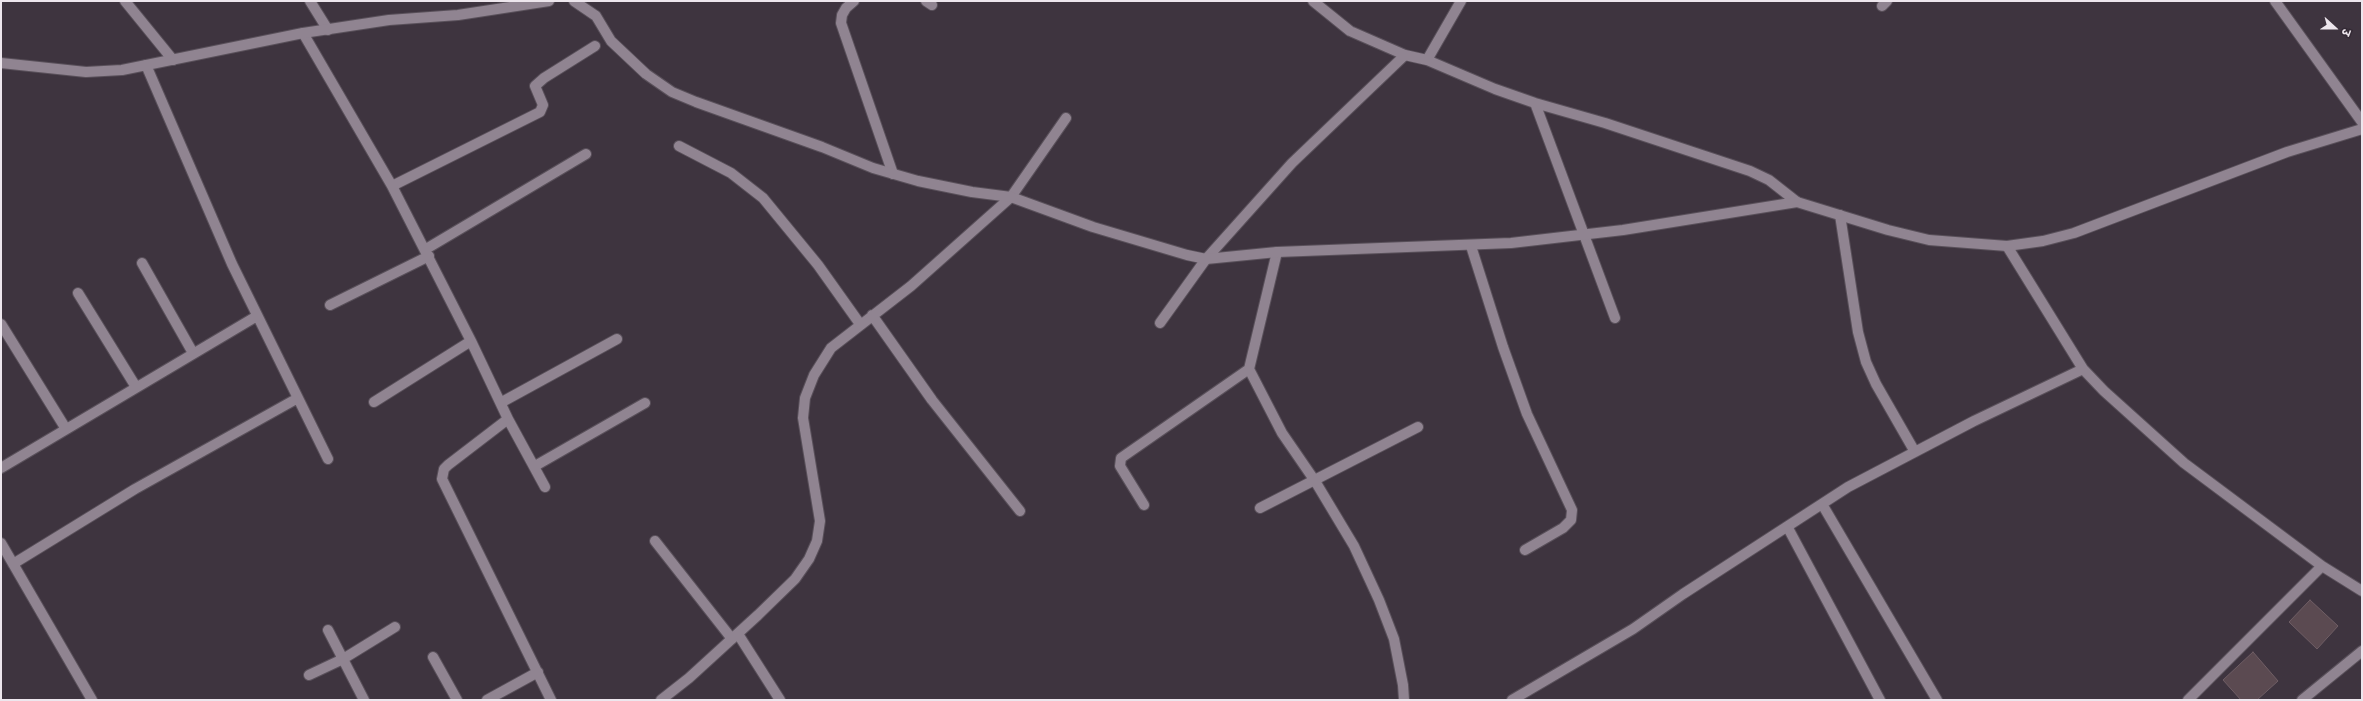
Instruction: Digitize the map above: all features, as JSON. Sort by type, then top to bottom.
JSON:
[{"type":"street","points":[[125,1],[173,60]]},
{"type":"street","points":[[310,1],[328,30]]},
{"type":"street","points":[[1,63],[86,72],[122,70],[246,43],[303,33],[390,20],[458,15],[549,1]]},
{"type":"street","points":[[574,1],[596,16],[612,41],[646,74],[672,92],[822,147],[873,168],[972,192],[1011,197],[1093,228],[1206,259],[1277,252],[1471,246],[1582,235],[1798,202]]},
{"type":"street","points":[[854,1],[846,8],[842,15],[841,23],[893,174]]},
{"type":"street","points":[[1313,1],[1350,31],[1405,55],[1427,60],[1495,89],[1535,103],[1605,123],[1750,171],[1769,180],[1798,202],[1888,230],[1929,240],[2007,246],[2044,241],[2074,233],[2287,152],[2362,128]]},
{"type":"street","points":[[1427,60],[1461,1]]},
{"type":"street","points":[[2274,1],[2362,122]]},
{"type":"street","points":[[303,33],[392,186],[502,402],[508,419],[545,487]]},
{"type":"street","points":[[392,186],[540,112],[543,105],[535,86],[544,78],[595,46]]},
{"type":"street","points":[[1160,323],[1206,259],[1292,163],[1405,55]]},
{"type":"street","points":[[146,65],[232,264],[328,459]]},
{"type":"street","points":[[1535,103],[1582,235],[1615,318]]},
{"type":"street","points":[[661,700],[689,678],[795,579],[809,559],[817,541],[820,521],[803,418],[805,398],[814,375],[831,348],[860,324],[911,286],[1011,197],[1066,118]]},
{"type":"street","points":[[679,146],[731,173],[763,198],[813,259],[860,324]]},
{"type":"street","points":[[330,305],[427,253],[586,154]]},
{"type":"street","points":[[1840,215],[1858,332],[1866,362],[1876,384],[1915,452]]},
{"type":"street","points":[[1471,246],[1503,347],[1527,414],[1572,510],[1570,520],[1563,528],[1525,550]]},
{"type":"street","points":[[2007,246],[2083,369],[2104,391],[2184,463],[2322,566],[2362,590]]},
{"type":"street","points":[[1277,252],[1249,369],[1282,433],[1315,481],[1354,546],[1379,600],[1394,639],[1404,685],[1404,700]]},
{"type":"street","points":[[142,264],[193,353]]},
{"type":"street","points":[[78,292],[136,387]]},
{"type":"street","points":[[872,315],[932,400],[1020,511]]},
{"type":"street","points":[[1,468],[66,428],[257,316]]},
{"type":"street","points":[[1,324],[66,428]]},
{"type":"street","points":[[502,402],[617,339]]},
{"type":"street","points":[[374,402],[471,341]]},
{"type":"street","points":[[1144,505],[1120,466],[1121,458],[1249,369]]},
{"type":"street","points":[[1512,700],[1633,629],[1683,594],[1788,528],[1848,487],[1974,420],[2083,369]]},
{"type":"street","points":[[13,564],[136,489],[298,398]]},
{"type":"street","points":[[534,466],[644,403]]},
{"type":"street","points":[[508,419],[448,465],[444,469],[442,478],[551,700]]},
{"type":"street","points":[[1260,508],[1418,427]]},
{"type":"street","points":[[1822,504],[1937,700]]},
{"type":"street","points":[[1788,528],[1880,700]]},
{"type":"street","points":[[655,541],[735,636],[780,700]]},
{"type":"street","points":[[1,542],[92,700]]},
{"type":"street","points":[[2188,700],[2322,566]]},
{"type":"street","points":[[309,676],[343,659],[395,627]]},
{"type":"street","points":[[328,630],[364,700]]},
{"type":"street","points":[[2302,700],[2362,651]]},
{"type":"street","points":[[433,657],[457,700]]},
{"type":"street","points":[[487,700],[538,672]]},
{"type":"building","points":[[2310,600],[2338,626],[2317,649],[2289,622]]},
{"type":"building","points":[[2253,652],[2278,681],[2257,700],[2241,700],[2223,680]]}]
